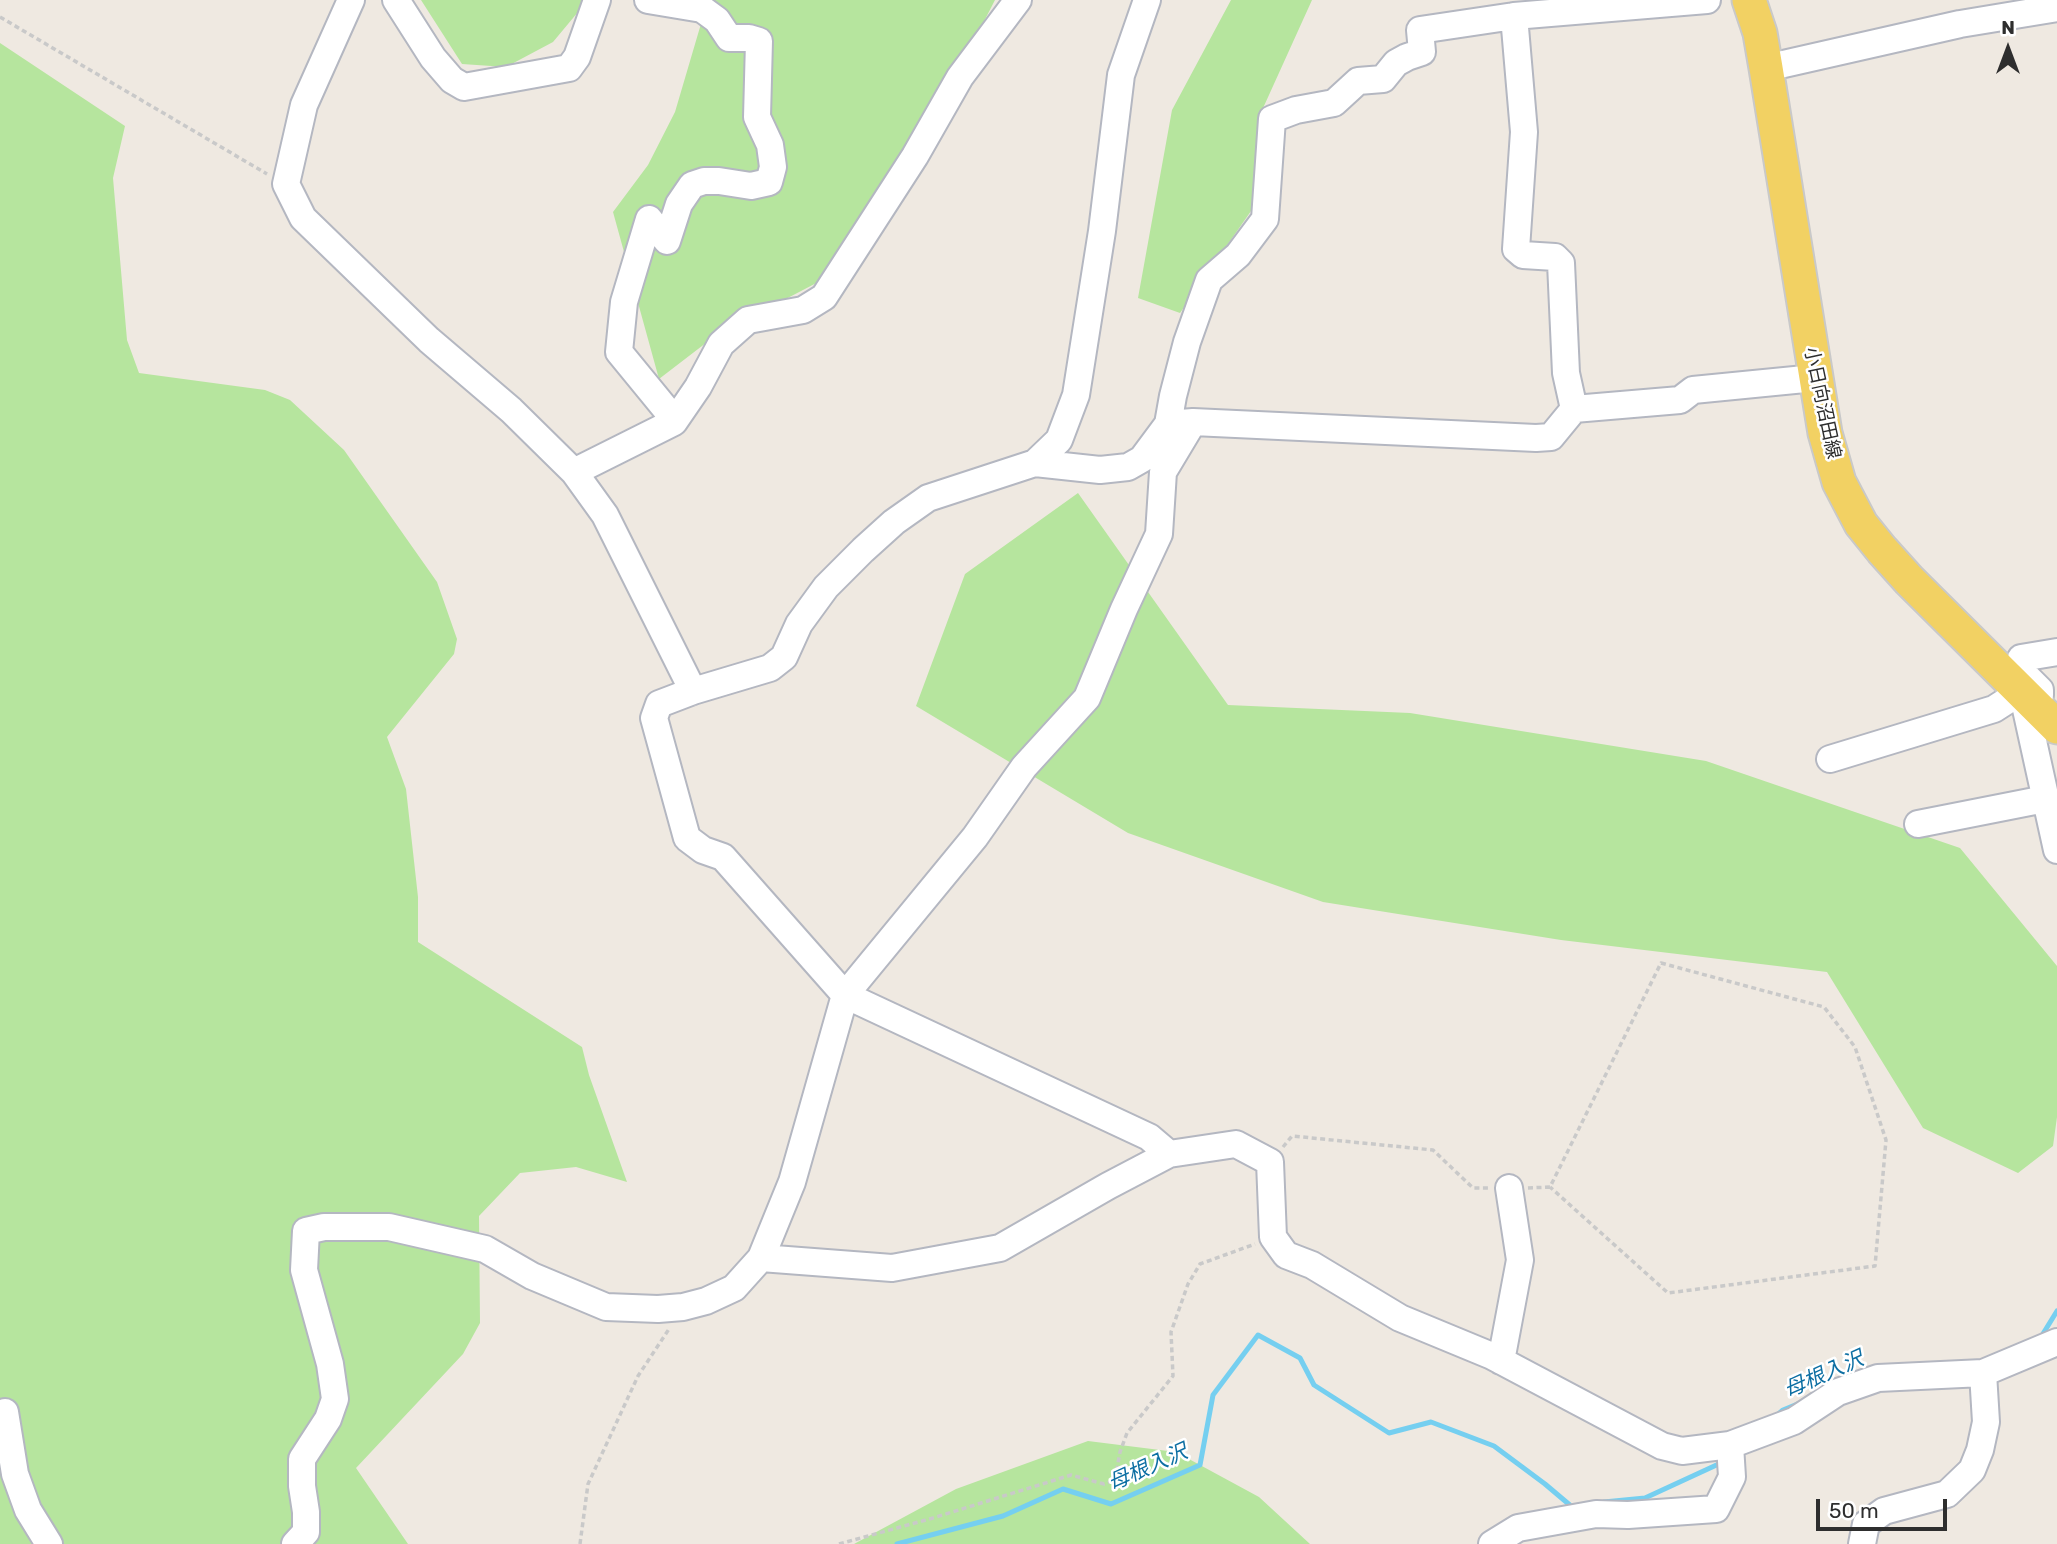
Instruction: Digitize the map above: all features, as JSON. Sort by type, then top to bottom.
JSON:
[{"type":"main road","name":"小日向沼田線","points":[[1749,0],[1760,33],[1825,433],[1839,482],[1861,524],[1909,580],[2040,709]]},
{"type":"street","points":[[351,0],[304,105],[286,184],[303,218],[429,340],[511,410],[574,472],[605,515],[693,691]]},
{"type":"street","points":[[396,0],[433,58],[453,80],[464,87],[569,68],[577,57],[597,0]]},
{"type":"street","points":[[648,0],[702,9],[716,20],[729,38],[758,41],[757,117],[770,145],[773,167],[769,182],[751,186],[704,181],[692,185],[679,204],[667,241],[649,219],[624,302],[619,352],[674,422]]},
{"type":"street","points":[[574,472],[674,422],[698,387],[720,344],[748,320],[803,310],[824,297],[915,156],[960,77],[1018,0]]},
{"type":"street","points":[[295,1544],[306,1532],[302,1459],[328,1419],[335,1399],[330,1364],[304,1270],[306,1231],[324,1227],[389,1227],[485,1249],[532,1276],[606,1307],[683,1307],[706,1301],[734,1288],[761,1258],[792,1182],[845,995],[975,837],[1024,766],[1087,698],[1159,534],[1163,472],[1180,423],[1173,396],[1187,342],[1209,280],[1238,255],[1265,219],[1272,119],[1296,110],[1334,103],[1357,81],[1383,79],[1396,63],[1422,52],[1420,30],[1514,16],[1707,0]]},
{"type":"street","points":[[1035,463],[1059,440],[1076,395],[1102,231],[1121,75],[1141,2]]},
{"type":"street","points":[[1766,68],[1960,24],[2057,8]]},
{"type":"street","points":[[1514,16],[1524,132],[1516,249],[1524,255],[1555,257],[1561,263],[1566,373],[1574,409]]},
{"type":"street","points":[[1169,1154],[1149,1137],[845,995],[723,858],[703,850],[687,838],[654,718],[659,704],[770,668],[784,657],[799,624],[826,587],[894,523],[928,498],[1035,463],[1100,470],[1128,467],[1142,459],[1180,423],[1551,437],[1574,409],[1679,400],[1693,390],[1815,378]]},
{"type":"street","points":[[2057,652],[2021,659],[2020,670],[2040,690],[2045,799],[2057,850]]},
{"type":"street","points":[[1830,759],[1994,709],[2040,709]]},
{"type":"street","points":[[1919,824],[2045,799]]},
{"type":"street","points":[[761,1258],[892,1268],[1000,1248],[1169,1154],[1236,1144],[1270,1162],[1273,1237],[1286,1255],[1312,1265],[1400,1318],[1501,1361],[1662,1446],[1682,1451],[1730,1446],[1794,1421],[1838,1392],[1878,1378],[1983,1374],[2056,1340]]},
{"type":"street","points":[[1501,1361],[1520,1260],[1509,1188]]},
{"type":"street","points":[[1861,1544],[1866,1524],[1884,1511],[1947,1494],[1972,1470],[1986,1422],[1983,1374]]},
{"type":"street","points":[[5,1412],[15,1474],[28,1510],[49,1544]]},
{"type":"street","points":[[1492,1544],[1518,1528],[1597,1514],[1628,1515],[1716,1509],[1732,1477],[1730,1446]]},
{"type":"path","points":[[0,17],[286,184]]},
{"type":"path","points":[[1270,1162],[1292,1136],[1433,1150],[1473,1188],[1550,1187],[1668,1293],[1875,1266],[1886,1140],[1855,1047],[1824,1007],[1661,962],[1550,1187]]},
{"type":"path","points":[[839,1544],[1071,1475],[1104,1484],[1115,1479],[1127,1433],[1173,1376],[1171,1332],[1188,1284],[1200,1264],[1273,1237]]},
{"type":"path","points":[[580,1544],[588,1485],[638,1376],[683,1307]]},
{"type":"green space","points":[[421,0],[588,0],[553,42],[506,67],[462,64]]},
{"type":"green space","points":[[708,0],[995,0],[962,64],[824,279],[715,336],[659,379],[613,212],[648,165],[675,112]]},
{"type":"green space","points":[[1231,0],[1312,0],[1259,117],[1251,211],[1180,313],[1138,298],[1172,110]]},
{"type":"green space","points":[[0,43],[125,126],[113,178],[127,340],[139,373],[265,390],[290,400],[344,450],[437,582],[457,639],[454,654],[387,737],[406,789],[418,897],[418,942],[582,1047],[589,1075],[627,1182],[576,1167],[520,1173],[479,1216],[480,1323],[463,1354],[356,1468],[408,1544],[0,1544]]},
{"type":"green space","points":[[1078,493],[1228,705],[1410,713],[1706,761],[1960,848],[2057,966],[2057,1117],[2053,1146],[2018,1173],[1923,1128],[1827,972],[1561,940],[1323,902],[1128,833],[916,706],[965,574]]},
{"type":"green space","points":[[1088,1441],[1176,1452],[1259,1497],[1310,1544],[854,1544],[956,1489]]},
{"type":"waterway","name":"母根入沢","points":[[2041,1337],[2057,1311]]},
{"type":"waterway","name":"母根入沢","points":[[897,1544],[1003,1516],[1063,1489],[1111,1504],[1200,1465],[1213,1395],[1258,1335],[1300,1358],[1314,1385],[1389,1433],[1431,1422],[1494,1446],[1574,1506]]},
{"type":"waterway","name":"母根入沢","points":[[1775,1417],[1783,1410],[1800,1403]]},
{"type":"waterway","name":"母根入沢","points":[[1604,1502],[1645,1498],[1723,1462]]}]
